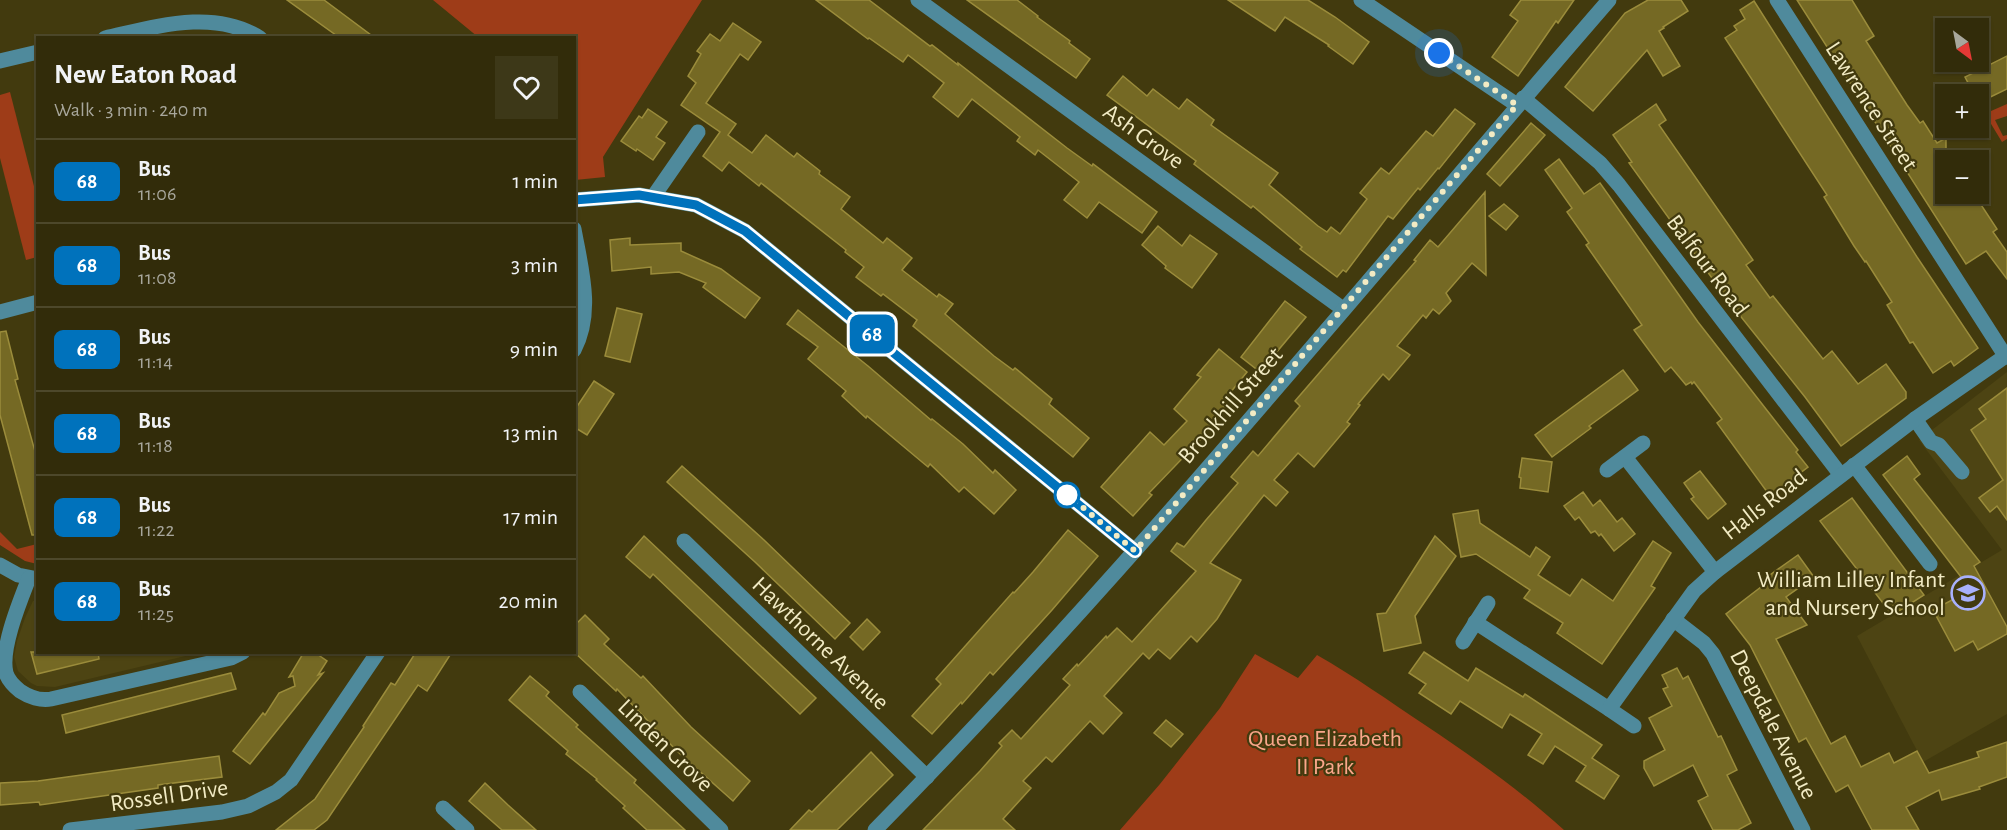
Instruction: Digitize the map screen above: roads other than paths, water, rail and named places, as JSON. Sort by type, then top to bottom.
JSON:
[{"type":"street","name":"Ash Grove","points":[[918,0],[1343,309]]},
{"type":"street","name":"Balfour Road","points":[[1361,0],[1520,102],[1600,163],[1840,474]]},
{"type":"street","name":"Brookhill Street","points":[[874,830],[927,777],[1089,603],[1609,0]]},
{"type":"street","name":"Lawrence Street","points":[[1777,0],[2006,356]]},
{"type":"street","points":[[114,36],[166,24],[191,21],[236,26],[256,36]]},
{"type":"street","points":[[0,61],[36,52]]},
{"type":"street","points":[[653,197],[698,132]]},
{"type":"street","points":[[576,200],[639,195],[653,197],[696,205],[745,231],[1135,551]]},
{"type":"street","points":[[576,243],[585,304],[581,332],[576,345]]},
{"type":"street","points":[[0,312],[36,303]]},
{"type":"street","name":"Halls Road","points":[[1609,709],[1694,591],[1715,572],[1914,419],[2006,356]]},
{"type":"street","points":[[1914,419],[1931,442],[1940,445],[1962,472]]},
{"type":"street","points":[[1607,470],[1642,443]]},
{"type":"street","points":[[1625,457],[1715,572]]},
{"type":"street","points":[[1854,465],[1930,564]]},
{"type":"street","name":"Hawthorne Avenue","points":[[684,541],[927,777]]},
{"type":"street","points":[[0,565],[9,571],[33,579],[9,635],[3,660],[9,680],[26,694],[37,699],[51,699],[231,658],[239,654]]},
{"type":"street","points":[[1463,642],[1488,603]]},
{"type":"street","name":"Deepdale Avenue","points":[[1673,619],[1704,643],[1713,654],[1803,830]]},
{"type":"street","points":[[1475,622],[1634,726]]},
{"type":"street","name":"Rossell Drive","points":[[70,830],[107,828],[222,812],[248,806],[276,792],[291,780],[377,654]]},
{"type":"street","name":"Linden Grove","points":[[579,692],[721,830]]},
{"type":"street","points":[[443,808],[466,830]]},
{"type":"place","name":"William Lilley Infant and Nursery School","points":[[1968,593]]},
{"type":"park label","name":"Queen Elizabeth II Park","points":[[1325,752]]}]
